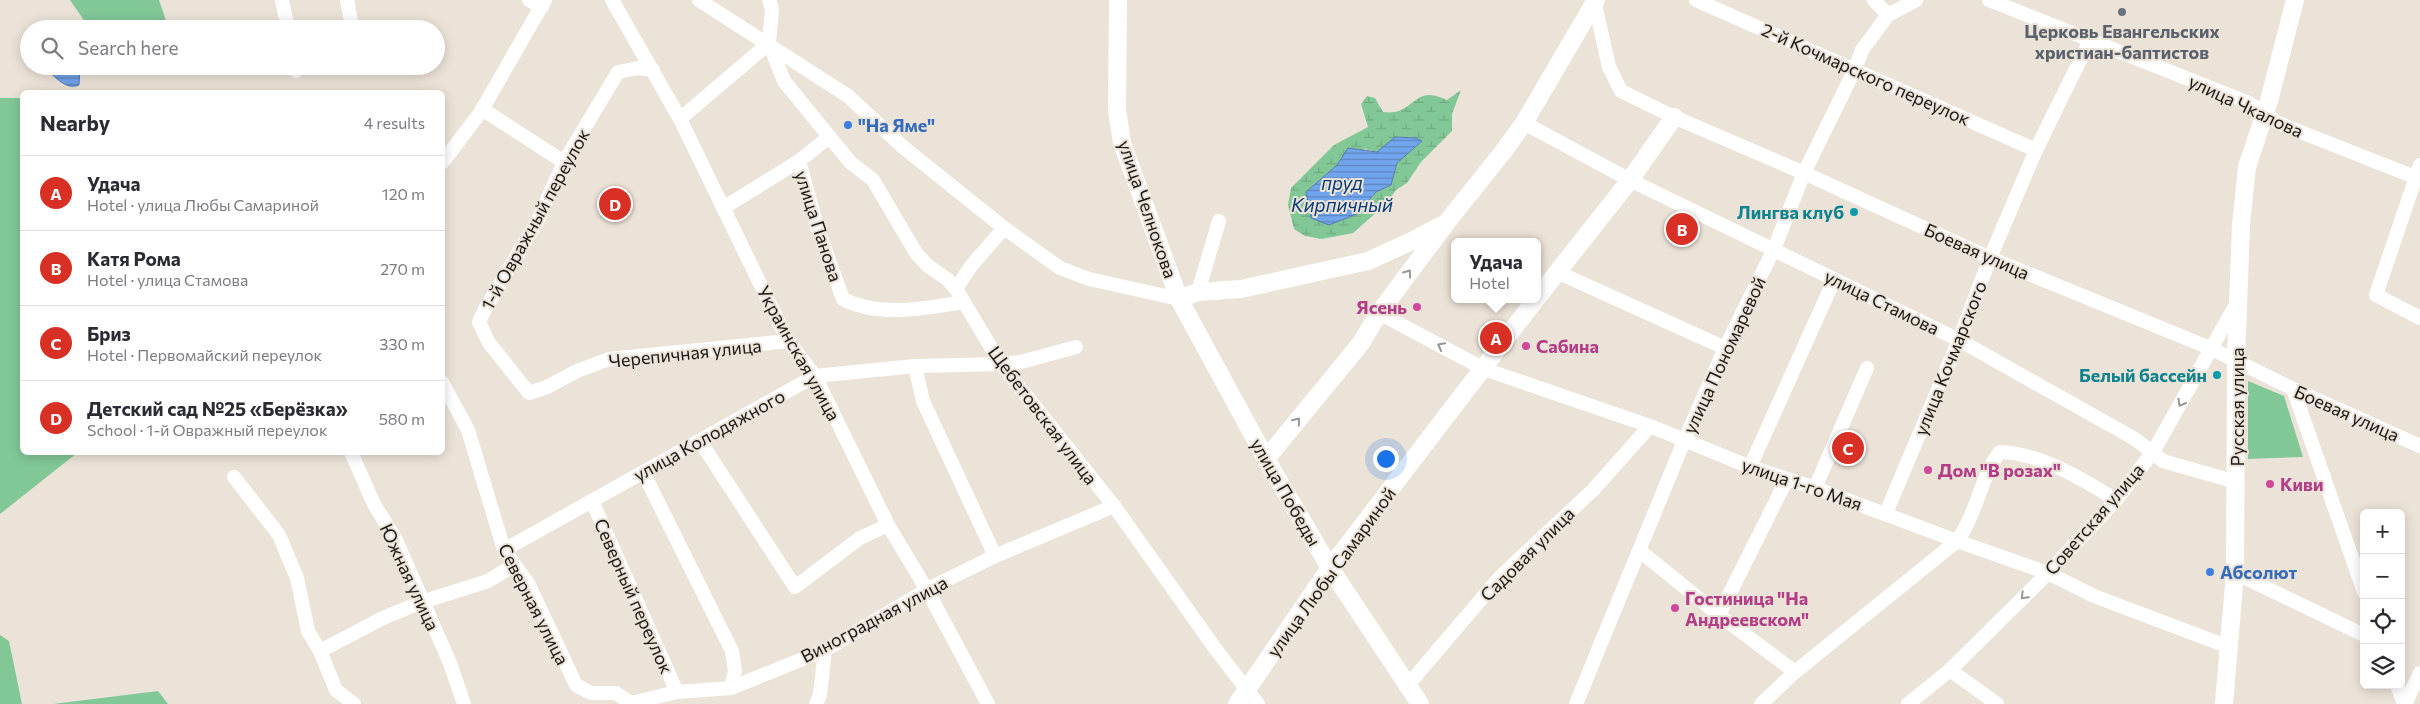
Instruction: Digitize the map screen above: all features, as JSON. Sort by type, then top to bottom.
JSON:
[{"type":"main road","name":"улица Челнокова","points":[[1118,0],[1117,110],[1122,143],[1179,298]]},
{"type":"main road","points":[[1266,459],[1360,343],[1379,313],[1446,222],[1524,123],[1595,0]]},
{"type":"main road","name":"Русская улица","points":[[2224,704],[2234,573],[2236,360],[2241,225],[2247,167],[2255,139],[2266,113],[2295,0]]},
{"type":"main road","name":"улица Любы Самариной","points":[[1541,294],[1630,180],[1674,118]]},
{"type":"main road","points":[[1179,298],[1198,292],[1241,289],[1368,261],[1412,241],[1446,222]]},
{"type":"main road","name":"улица Победы","points":[[1179,298],[1266,459],[1330,568],[1420,704]]},
{"type":"main road","name":"улица Любы Самариной","points":[[1242,697],[1330,568],[1534,303]]},
{"type":"street","points":[[282,0],[286,20]]},
{"type":"street","points":[[347,0],[351,20]]},
{"type":"street","points":[[445,159],[482,109],[543,3],[529,0]]},
{"type":"street","name":"Украинская улица","points":[[612,0],[680,120],[788,341],[815,376],[888,525],[927,590],[988,704]]},
{"type":"street","points":[[699,0],[769,43],[848,96],[903,147],[1004,228],[1060,268],[1128,289],[1179,298]]},
{"type":"street","name":"Щебетовская улица","points":[[769,0],[772,9],[769,43],[784,81],[850,162],[873,180],[916,253],[928,266],[947,279],[956,290],[1001,364],[1114,506],[1242,697],[1258,704]]},
{"type":"street","name":"Боевая улица","points":[[1595,0],[1609,67],[1622,91],[1674,118],[1804,173],[1990,258],[2208,354],[2236,360],[2293,389],[2420,446]]},
{"type":"street","name":"2-й Кочмарского переулок","points":[[1696,0],[2036,150]]},
{"type":"street","points":[[1874,0],[1888,15],[1916,0]]},
{"type":"street","name":"улица Чкалова","points":[[1994,0],[2249,103],[2278,123],[2419,174]]},
{"type":"street","name":"улица Пономаревой","points":[[1576,704],[1684,441],[1725,348],[1774,249],[1804,173],[1855,69],[1862,50],[1888,15]]},
{"type":"street","name":"улица Кочмарского","points":[[1886,513],[1960,340],[1990,258],[2036,150],[2090,40]]},
{"type":"street","points":[[680,120],[769,43]]},
{"type":"street","name":"1-й Овражный переулок","points":[[529,393],[488,343],[479,322],[538,220],[564,162],[618,72],[638,68],[653,70]]},
{"type":"street","points":[[482,109],[564,162]]},
{"type":"street","name":"улица Стамова","points":[[1524,123],[1630,180],[1960,340],[2135,439],[2163,461],[2236,482]]},
{"type":"street","name":"улица Панова","points":[[828,137],[798,161],[818,230],[842,299],[857,307],[912,310],[964,302]]},
{"type":"street","points":[[723,208],[798,161]]},
{"type":"street","points":[[2419,174],[2376,295],[2420,318]]},
{"type":"street","points":[[1198,292],[1219,221]]},
{"type":"street","points":[[956,290],[971,266],[1004,228]]},
{"type":"street","points":[[1557,272],[1725,348]]},
{"type":"street","points":[[1750,467],[1834,280]]},
{"type":"street","name":"Советская улица","points":[[1908,704],[1950,670],[2048,573],[2116,500],[2153,452],[2238,301]]},
{"type":"street","name":"улица 1-го Мая","points":[[1379,313],[1484,369],[1650,426],[1750,467],[1886,513],[1957,541],[2048,573],[2094,596],[2229,647]]},
{"type":"street","name":"Черепичная улица","points":[[529,393],[547,388],[577,371],[609,359],[788,341]]},
{"type":"street","name":"улица Колодяжного","points":[[504,550],[815,376],[915,366],[1021,362],[1076,347]]},
{"type":"street","points":[[915,366],[923,401],[995,556]]},
{"type":"street","points":[[1815,488],[1867,368]]},
{"type":"street","name":"Северная улица","points":[[445,388],[468,430],[504,550],[528,583],[576,684],[591,693],[616,693],[629,703]]},
{"type":"street","points":[[2293,389],[2360,581]]},
{"type":"street","name":"Садовая улица","points":[[1408,685],[1500,577],[1593,490],[1650,426]]},
{"type":"street","points":[[700,441],[795,587],[860,538],[888,525]]},
{"type":"street","points":[[1761,704],[1795,672],[1957,541],[1967,527],[1992,462],[2000,452],[2016,452],[2078,476],[2116,500]]},
{"type":"street","name":"Южная улица","points":[[353,455],[374,504],[396,540],[450,663],[464,704]]},
{"type":"street","points":[[643,472],[732,651],[735,671],[731,688]]},
{"type":"street","points":[[234,477],[279,534],[298,578],[308,631],[320,651],[336,690],[354,704]]},
{"type":"street","points":[[1720,615],[1788,479]]},
{"type":"street","name":"Северный переулок","points":[[592,501],[677,692]]},
{"type":"street","name":"Виноградная улица","points":[[629,703],[677,692],[731,688],[825,650],[927,590],[995,556],[1114,506]]},
{"type":"street","points":[[1640,550],[1720,615],[1795,672]]},
{"type":"street","points":[[320,651],[383,618],[422,602],[488,581],[514,565]]},
{"type":"street","points":[[2234,573],[2360,633]]},
{"type":"street","points":[[816,704],[820,695],[825,650]]},
{"type":"street","points":[[1950,670],[1997,704]]},
{"type":"street","points":[[2405,704],[2420,673]]},
{"type":"street","points":[[2399,689],[2405,704]]},
{"type":"green space","points":[[70,0],[159,0],[166,20],[84,20]]},
{"type":"green space","points":[[1461,90],[1452,114],[1452,131],[1421,162],[1407,183],[1396,190],[1386,204],[1353,233],[1322,239],[1305,236],[1294,229],[1288,205],[1291,188],[1334,145],[1368,127],[1361,104],[1367,96],[1375,98],[1383,112],[1396,112],[1426,95],[1447,100]],"holes":[[[1395,137],[1422,141],[1397,163],[1391,185],[1376,192],[1369,201],[1306,192],[1337,165],[1365,149],[1377,152]]]},
{"type":"green space","points":[[0,98],[20,98],[20,455],[74,455],[0,514]]},
{"type":"green space","points":[[2248,381],[2284,396],[2303,457],[2248,459]]},
{"type":"green space","points":[[0,635],[9,641],[22,704],[0,704]]},
{"type":"green space","points":[[158,691],[168,704],[53,704]]},
{"type":"water","points":[[53,75],[80,75],[79,85],[69,86]]},
{"type":"water","name":"пруд Кирпичный","points":[[1395,137],[1416,138],[1422,141],[1397,163],[1391,185],[1376,192],[1357,214],[1329,225],[1311,218],[1306,192],[1337,165],[1348,148],[1377,152]]},
{"type":"place","name":"Церковь Евангельских христиан-баптистов","points":[[2122,12]]},
{"type":"place","name":"\"На Яме\"","points":[[848,125]]},
{"type":"place","name":"Детский сад №25 «Берёзка»","points":[[615,204]]},
{"type":"place","name":"Лингва клуб","points":[[1854,212]]},
{"type":"place","name":"Катя Рома","points":[[1682,229]]},
{"type":"place","name":"Ясень","points":[[1417,307]]},
{"type":"place","name":"Удача","points":[[1496,338]]},
{"type":"place","name":"Сабина","points":[[1526,346]]},
{"type":"place","name":"Белый баcсейн","points":[[2217,375]]},
{"type":"place","name":"Бриз","points":[[1848,448]]},
{"type":"place","name":"Дом \"В розах\"","points":[[1928,470]]},
{"type":"place","name":"Киви","points":[[2270,484]]},
{"type":"place","name":"Абсолют","points":[[2210,572]]},
{"type":"place","name":"Гостиница \"На Андреевском\"","points":[[1675,608]]}]
